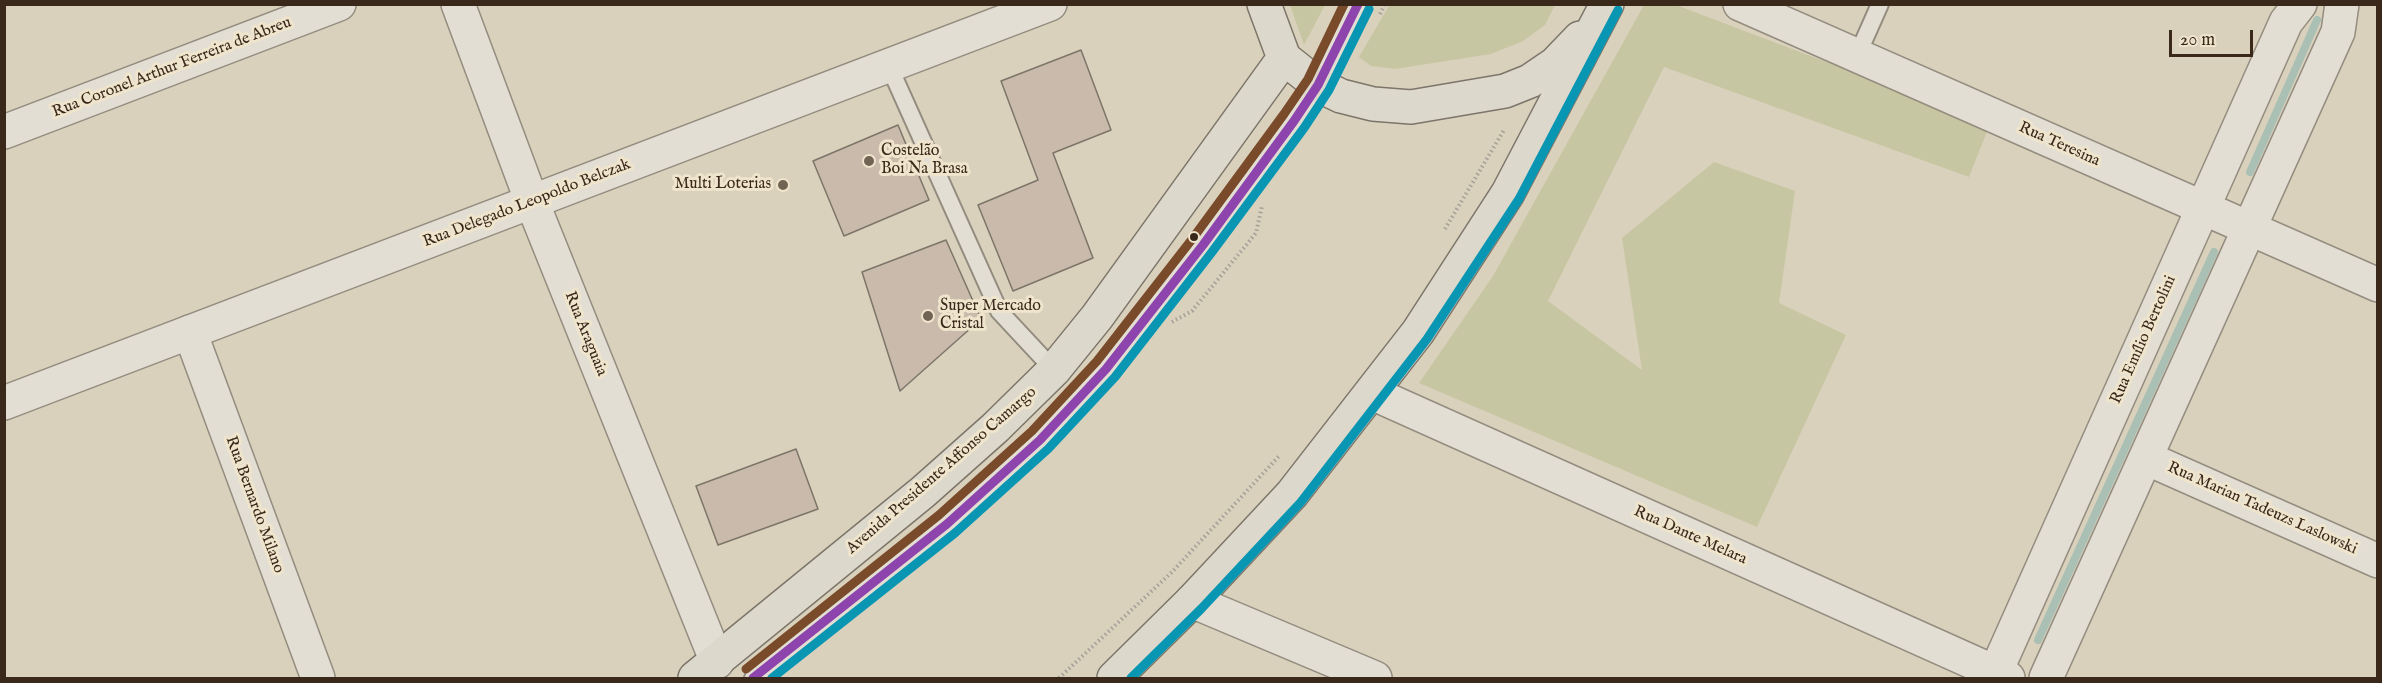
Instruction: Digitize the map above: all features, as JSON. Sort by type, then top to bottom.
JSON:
[{"type":"main road","points":[[1264,4],[1284,58],[1318,85],[1341,96],[1373,104],[1411,107],[1505,91],[1530,81],[1555,64],[1606,7]]},
{"type":"main road","points":[[1114,678],[1192,601],[1292,494],[1372,393],[1437,304],[1508,193],[1606,7]]},
{"type":"main road","name":"Avenida Presidente Affonso Camargo","points":[[706,670],[938,479],[1054,370],[1097,317],[1284,58]]},
{"type":"street","name":"Rua Coronel Arthur Ferreira de Abreu","points":[[4,132],[339,4]]},
{"type":"street","name":"Rua Araguaia","points":[[458,4],[706,670]]},
{"type":"street","name":"Rua Delegado Leopoldo Belczak","points":[[4,403],[1050,4]]},
{"type":"street","name":"Rua Teresina","points":[[1740,4],[2378,285]]},
{"type":"street","name":"Rua Emílio Bertolini","points":[[1999,677],[2286,22],[2300,4]]},
{"type":"street","points":[[2046,678],[2338,32],[2342,4]]},
{"type":"street","name":"Rua Bernardo Milano","points":[[190,332],[318,678]]},
{"type":"street","name":"Rua Dante Melara","points":[[1372,393],[1999,677]]},
{"type":"street","name":"Rua Marian Tadeuzs Laslowski","points":[[2146,458],[2378,561]]},
{"type":"street","points":[[1192,601],[1375,678]]},
{"type":"lane","points":[[753,678],[947,524],[1040,440],[1113,360],[1203,245],[1318,85],[1358,4]]},
{"type":"lane","points":[[1857,56],[1880,4]]},
{"type":"lane","points":[[889,66],[999,311],[1054,370]]},
{"type":"path","points":[[1439,239],[1505,128]]},
{"type":"path","points":[[1059,678],[1172,572],[1284,450]]},
{"type":"green space","points":[[1390,4],[1555,5],[1545,25],[1523,41],[1491,54],[1395,69],[1371,66],[1359,57]]},
{"type":"green space","points":[[1290,5],[1325,5],[1304,45]]},
{"type":"green space","points":[[1644,5],[1676,5],[1990,124],[1969,177],[1664,67],[1548,301],[1642,370],[1622,238],[1714,162],[1795,191],[1779,303],[1846,335],[1757,527],[1419,383],[1493,276]]},
{"type":"building","points":[[1081,50],[1111,130],[1053,153],[1093,258],[1013,291],[978,205],[1038,180],[1001,81]]},
{"type":"building","points":[[898,125],[929,200],[844,236],[813,161]]},
{"type":"building","points":[[946,240],[981,319],[900,391],[862,272]]},
{"type":"building","points":[[796,449],[818,509],[718,545],[696,486]]},
{"type":"waterway","points":[[2250,172],[2317,20]]},
{"type":"waterway","points":[[2038,640],[2214,252]]},
{"type":"transit line","points":[[746,669],[939,515],[1032,431],[1097,361],[1193,238],[1284,114],[1308,79],[1344,4]]},
{"type":"transit line","points":[[753,678],[947,524],[1040,440],[1106,369],[1203,245],[1294,121],[1318,85],[1358,4]]},
{"type":"transit line","points":[[772,678],[955,533],[1048,449],[1115,377],[1304,128],[1329,90],[1369,9]]},
{"type":"transit line","points":[[1131,678],[1201,609],[1301,502],[1427,339],[1519,199],[1618,10]]},
{"type":"place","name":"Costelão Boi Na Brasa","points":[[869,161]]},
{"type":"place","name":"Multi Loterias","points":[[783,185]]},
{"type":"place","name":"Super Mercado Cristal","points":[[928,316]]}]
